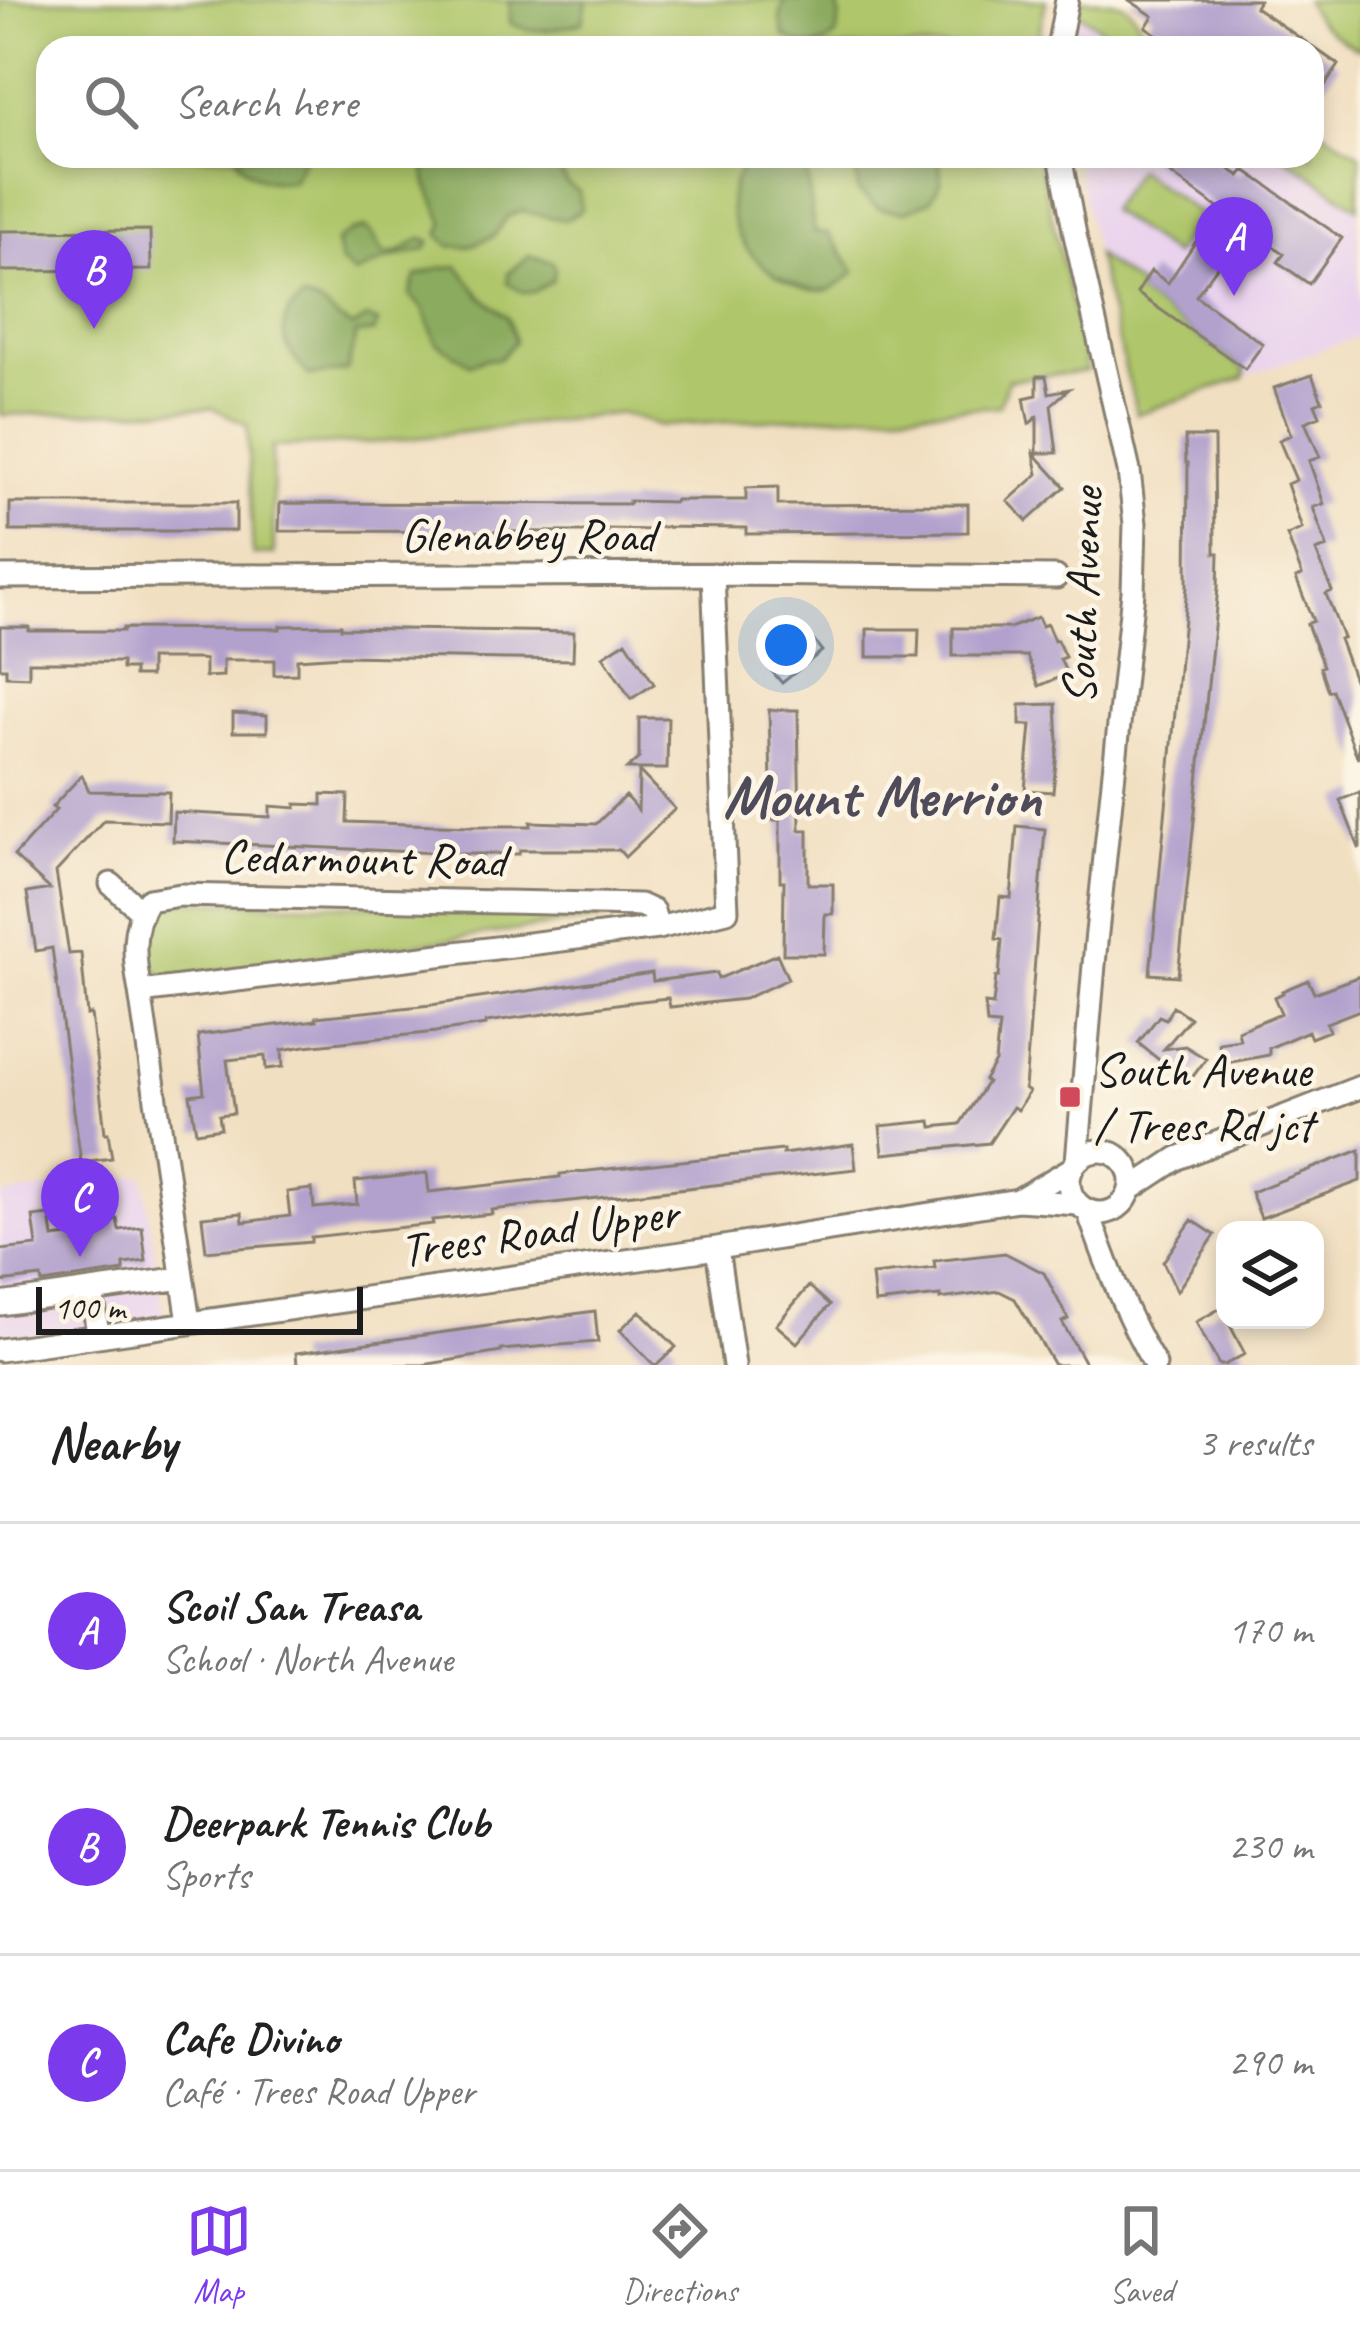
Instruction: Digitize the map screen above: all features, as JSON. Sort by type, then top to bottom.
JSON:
[{"type":"street","points":[[1060,36],[1067,0]]},
{"type":"street","name":"South Avenue","points":[[1062,168],[1109,374],[1135,524],[1133,592],[1074,1165]]},
{"type":"street","name":"Cedarmount Road","points":[[140,992],[658,928],[728,910],[713,574]]},
{"type":"street","name":"Glenabbey Road","points":[[0,577],[1056,577]]},
{"type":"street","points":[[111,884],[141,911],[134,934],[140,992],[189,1322]]},
{"type":"street","name":"Cedarmount Road","points":[[141,911],[148,900],[180,895],[640,905],[653,911],[658,928]]},
{"type":"street","points":[[1018,1201],[1096,1213],[1113,1211],[1131,1189],[1178,1158],[1360,1087]]},
{"type":"street","points":[[1082,1108],[1114,1155],[1129,1168],[1131,1189]]},
{"type":"street","points":[[1018,1201],[1095,1150],[1178,1158]]},
{"type":"street","points":[[1074,1165],[1069,1188],[1083,1208],[1155,1365]]},
{"type":"street","name":"Trees Road Upper","points":[[0,1350],[1018,1201]]},
{"type":"street","points":[[1109,1273],[1113,1211]]},
{"type":"street","points":[[716,1247],[734,1365]]},
{"type":"street","points":[[0,1304],[182,1278]]},
{"type":"street","points":[[92,1291],[98,1335]]},
{"type":"shaded area","points":[[1076,11],[1112,36],[1073,36]]},
{"type":"shaded area","points":[[1078,168],[1301,168],[1358,208],[1360,336],[1137,414]]},
{"type":"shaded area","points":[[143,1175],[164,1317],[0,1340],[0,1196]]},
{"type":"green space","points":[[0,0],[1046,0],[1038,36],[36,36],[36,168],[1041,168],[1087,371],[1008,380],[999,406],[661,426],[621,413],[384,442],[272,447],[274,554],[253,555],[247,425],[213,408],[0,415]]},
{"type":"green space","points":[[510,0],[587,0],[583,22],[538,30],[510,23]]},
{"type":"green space","points":[[784,0],[836,0],[840,16],[836,36],[784,36],[780,18]]},
{"type":"green space","points":[[1080,0],[1120,3],[1133,13],[1146,36],[1112,36],[1076,11]]},
{"type":"green space","points":[[1305,0],[1360,0],[1360,50],[1328,30]]},
{"type":"green space","points":[[1324,132],[1360,154],[1358,208],[1301,168],[1324,168]]},
{"type":"green space","points":[[246,168],[299,168],[292,181],[252,174]]},
{"type":"green space","points":[[559,168],[567,184],[579,192],[582,209],[565,220],[521,211],[507,217],[494,236],[467,247],[450,246],[439,235],[444,223],[425,170]]},
{"type":"green space","points":[[742,168],[804,168],[815,232],[828,233],[855,272],[837,286],[822,290],[794,284],[759,262],[745,246],[731,211]]},
{"type":"green space","points":[[940,168],[941,182],[930,201],[904,212],[878,208],[858,191],[856,169]]},
{"type":"green space","points":[[1137,169],[1201,215],[1173,255],[1109,210]]},
{"type":"green space","points":[[365,228],[384,254],[397,253],[422,238],[430,241],[426,249],[355,274],[340,262],[336,242]]},
{"type":"green space","points":[[1096,255],[1140,287],[1137,293],[1245,369],[1244,378],[1137,414]]},
{"type":"green space","points":[[530,256],[552,262],[553,280],[523,293],[508,283],[508,273]]},
{"type":"green space","points":[[458,266],[481,296],[508,318],[515,341],[499,359],[470,364],[436,342],[424,310],[410,295],[416,276]]},
{"type":"green space","points":[[303,299],[353,327],[367,318],[378,323],[374,332],[356,334],[347,371],[310,376],[294,358],[284,327],[286,317]]},
{"type":"green space","points":[[179,901],[627,911],[620,916],[169,978],[148,960],[144,931],[156,912]]},
{"type":"building","points":[[1129,0],[1259,0],[1255,7],[1297,36],[1159,36],[1146,27],[1153,16]]},
{"type":"building","points":[[1324,55],[1339,65],[1324,87]]},
{"type":"building","points":[[1163,168],[1228,168],[1240,176],[1245,170],[1342,238],[1309,284],[1278,262],[1284,254],[1246,226],[1196,296],[1263,344],[1245,369],[1137,293],[1151,271],[1168,283],[1218,208]]},
{"type":"building","points":[[150,230],[151,270],[0,271],[0,231]]},
{"type":"building","points":[[1312,375],[1322,401],[1315,404],[1320,416],[1305,422],[1320,457],[1309,461],[1324,504],[1313,507],[1327,547],[1316,551],[1332,591],[1326,594],[1360,696],[1358,759],[1320,667],[1307,624],[1313,621],[1296,578],[1302,575],[1287,535],[1302,529],[1287,484],[1296,480],[1279,440],[1291,435],[1274,388]]},
{"type":"building","points":[[1037,376],[1046,376],[1049,393],[1069,389],[1051,405],[1057,453],[1037,453],[1037,417],[1029,424],[1024,398],[1037,395]]},
{"type":"building","points":[[1185,437],[1214,437],[1215,553],[1219,553],[1178,976],[1150,974],[1187,587]]},
{"type":"building","points":[[1034,453],[1065,487],[1027,521],[1008,501],[1038,474]]},
{"type":"building","points":[[778,487],[778,505],[968,504],[968,532],[746,534],[746,528],[654,527],[608,532],[279,531],[280,503],[629,504],[746,500],[746,488]]},
{"type":"building","points":[[10,503],[236,503],[236,531],[10,531]]},
{"type":"building","points":[[1038,617],[1057,640],[1067,674],[1039,686],[1027,656],[953,656],[953,628],[1010,628]]},
{"type":"building","points":[[341,625],[574,632],[573,660],[342,656],[297,659],[297,674],[274,675],[274,660],[223,660],[223,676],[205,677],[205,660],[200,659],[150,659],[150,676],[134,676],[134,669],[122,669],[122,662],[29,662],[29,677],[6,676],[6,668],[0,668],[0,627],[123,631]]},
{"type":"building","points":[[804,629],[822,651],[782,683],[764,662]]},
{"type":"building","points":[[867,629],[919,629],[918,657],[867,657]]},
{"type":"building","points":[[626,641],[654,684],[631,699],[603,656]]},
{"type":"building","points":[[1056,704],[1053,792],[1025,790],[1031,725],[1020,725],[1020,705]]},
{"type":"building","points":[[769,710],[798,710],[800,830],[808,830],[808,884],[833,884],[833,914],[825,914],[824,954],[783,954],[784,881],[780,881],[780,820],[772,820]]},
{"type":"building","points":[[233,713],[267,715],[267,732],[233,732]]},
{"type":"building","points":[[639,718],[668,718],[667,769],[627,769],[639,758]]},
{"type":"building","points":[[639,771],[675,809],[625,857],[619,850],[460,854],[173,841],[174,812],[270,817],[270,806],[322,805],[322,794],[348,795],[347,822],[596,824],[625,796],[638,810]]},
{"type":"building","points":[[82,775],[89,791],[169,792],[168,822],[104,820],[56,872],[69,954],[81,953],[112,1158],[81,1162],[52,948],[36,951],[27,893],[50,889],[14,856]]},
{"type":"building","points":[[1360,792],[1360,848],[1359,848],[1340,800]]},
{"type":"building","points":[[1017,826],[1045,829],[1025,1089],[1029,1092],[989,1143],[883,1154],[880,1126],[931,1121],[932,1127],[960,1124],[987,1082],[995,1062],[999,1025],[987,1024],[985,1004],[993,1005],[999,977],[1000,897],[1011,898]]},
{"type":"building","points":[[777,954],[788,979],[744,999],[670,1007],[668,998],[305,1046],[282,1050],[283,1067],[266,1069],[265,1056],[227,1060],[234,1113],[219,1115],[221,1128],[196,1132],[190,1095],[204,1093],[198,1035],[652,973],[653,981],[717,973],[718,979]]},
{"type":"building","points":[[1360,976],[1360,1010],[1326,1023],[1329,1031],[1311,1038],[1308,1031],[1269,1048],[1269,1055],[1221,1064],[1219,1043],[1240,1040],[1238,1031],[1281,1013],[1274,997],[1282,991],[1308,980],[1314,993]]},
{"type":"building","points":[[1173,1006],[1190,1018],[1164,1049],[1185,1046],[1206,1059],[1188,1083],[1138,1043],[1159,1016],[1166,1019]]},
{"type":"building","points":[[853,1144],[856,1169],[491,1210],[492,1214],[432,1220],[433,1224],[311,1237],[311,1242],[206,1251],[202,1217],[242,1213],[243,1222],[290,1216],[287,1192],[312,1189],[314,1208],[357,1204],[355,1181],[427,1173],[429,1192]]},
{"type":"building","points":[[1360,1150],[1360,1181],[1261,1218],[1251,1192]]},
{"type":"building","points":[[50,1215],[53,1238],[92,1233],[90,1222],[117,1219],[119,1230],[142,1227],[146,1261],[124,1264],[124,1271],[42,1283],[41,1277],[0,1282],[0,1250],[37,1246],[33,1217]]},
{"type":"building","points":[[1192,1220],[1215,1235],[1177,1291],[1163,1262]]},
{"type":"building","points":[[1005,1253],[1044,1273],[1068,1319],[1062,1322],[1086,1365],[1054,1365],[1015,1299],[999,1291],[875,1303],[872,1275],[935,1268],[934,1261]]},
{"type":"building","points":[[809,1286],[830,1305],[797,1343],[776,1325]]},
{"type":"building","points":[[595,1311],[598,1342],[501,1350],[423,1365],[297,1365],[296,1353]]},
{"type":"building","points":[[640,1311],[676,1347],[657,1365],[620,1330]]},
{"type":"building","points":[[1216,1311],[1216,1329],[1232,1329],[1245,1354],[1219,1365],[1196,1322]]},
{"type":"place","name":"Scoil San Treasa","points":[[1234,296]]},
{"type":"place","name":"Deerpark Tennis Club","points":[[94,329]]},
{"type":"place","name":"South Avenue / Trees Rd jct","points":[[1070,1097]]},
{"type":"place","name":"Cafe Divino","points":[[80,1257]]},
{"type":"district","name":"Mount Merrion","points":[[882,795]]}]
